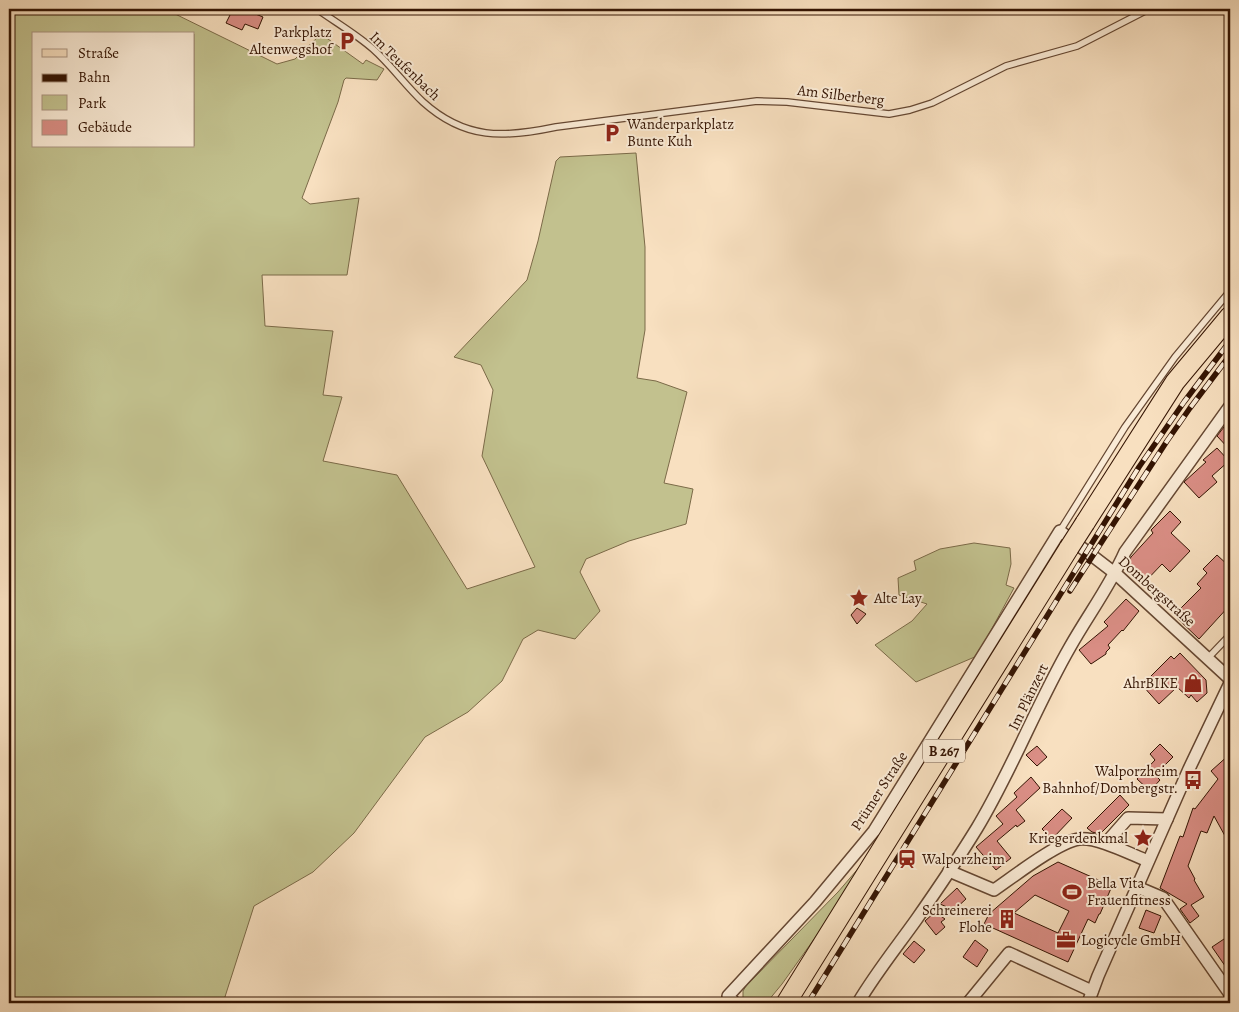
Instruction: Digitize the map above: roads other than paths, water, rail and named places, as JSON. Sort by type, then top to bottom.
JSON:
[{"type":"main road","name":"B 267","points":[[786,1003],[1069,548],[1175,382],[1230,316]]},
{"type":"street","name":"Im Plänzert","points":[[858,1003],[872,979],[917,919],[949,871],[1000,789],[1070,646],[1116,574],[1125,552],[1230,406]]},
{"type":"street","name":"Dombergstraße","points":[[1060,531],[1116,574],[1230,679]]},
{"type":"street","name":"Prümer Straße","points":[[729,1001],[874,831],[1060,531]]},
{"type":"street","points":[[1088,1003],[1148,861],[1230,683]]},
{"type":"street","points":[[1106,843],[1128,818],[1167,819]]},
{"type":"street","points":[[949,871],[994,890],[1065,843],[1080,839],[1106,843],[1148,861]]},
{"type":"street","points":[[1137,886],[1163,898],[1230,994]]},
{"type":"street","points":[[968,1003],[1009,953],[1092,991]]},
{"type":"lane","name":"Im Teufenbach","points":[[317,9],[372,48],[423,102],[437,113],[465,128],[484,134],[529,133],[570,125]]},
{"type":"lane","name":"Am Silberberg","points":[[570,125],[758,101],[788,102],[889,114],[910,110],[932,104],[1006,66],[1077,46],[1149,9]]},
{"type":"lane","points":[[1060,531],[1125,427],[1176,357],[1230,291]]},
{"type":"lane","points":[[1208,658],[1230,635]]},
{"type":"railway","points":[[808,1003],[1139,467],[1184,402],[1230,341]]},
{"type":"railway","points":[[1070,591],[1167,441],[1230,355]]},
{"type":"place","name":"Parkplatz Altenwegshof","points":[[347,41]]},
{"type":"place","name":"Wanderparkplatz Bunte Kuh","points":[[612,133]]},
{"type":"place","name":"Alte Lay","points":[[859,598]]},
{"type":"place","name":"AhrBIKE","points":[[1193,683]]},
{"type":"place","name":"Walporzheim Bahnhof/Dombergstr.","points":[[1193,780]]},
{"type":"place","name":"Kriegerdenkmal","points":[[1143,838]]},
{"type":"place","name":"Walporzheim","points":[[907,859]]},
{"type":"place","name":"Bella Vita Frauenfitness","points":[[1072,892]]},
{"type":"place","name":"Schreinerei Flohe","points":[[1007,919]]},
{"type":"place","name":"Logicycle GmbH","points":[[1066,940]]}]
